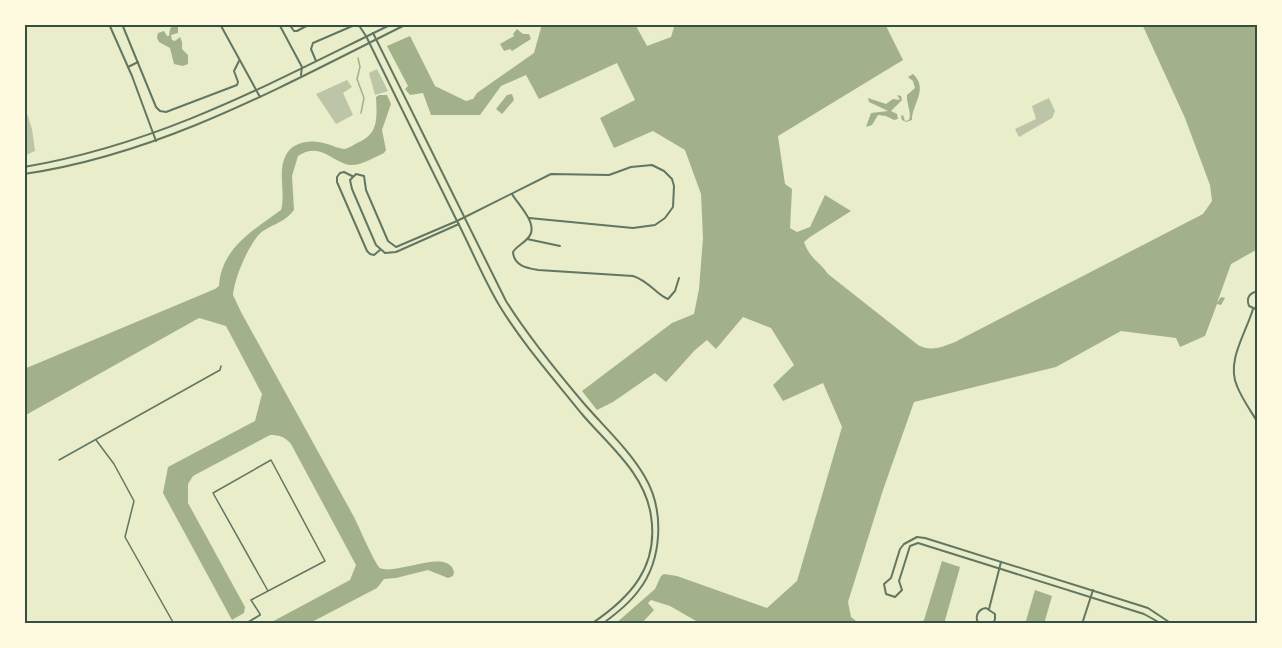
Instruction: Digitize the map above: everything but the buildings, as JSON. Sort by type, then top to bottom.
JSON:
[{"type":"street","points":[[109,24],[156,141]]},
{"type":"street","points":[[122,24],[156,107],[160,111],[166,112],[237,85],[234,71],[240,61]]},
{"type":"street","points":[[220,24],[260,97]]},
{"type":"street","points":[[279,24],[302,67],[301,76]]},
{"type":"street","points":[[289,24],[294,31],[310,24]]},
{"type":"street","points":[[316,61],[311,49],[313,43],[357,24],[366,36],[491,291],[513,326],[589,423],[637,477],[644,490],[651,517],[651,541],[645,567],[636,585],[626,597],[591,624]]},
{"type":"street","points":[[24,167],[78,157],[154,134],[256,91],[392,24]]},
{"type":"street","points":[[24,174],[101,158],[156,141],[260,97],[407,24]]},
{"type":"street","points":[[373,33],[496,284],[519,321],[555,369],[643,473],[650,488],[657,512],[658,538],[654,560],[648,575],[633,598],[602,624]]},
{"type":"street","points":[[128,67],[138,62]]},
{"type":"street","points":[[352,176],[350,180],[352,189],[380,250],[390,253],[458,223],[463,218],[550,174],[609,175],[642,164],[658,167],[672,179],[674,186],[673,207],[665,219],[655,225],[633,228],[529,218]]},
{"type":"street","points":[[380,250],[374,255],[368,251],[337,182],[340,173],[344,172],[352,176],[360,174],[366,179],[366,190],[392,245],[401,246],[458,223]]},
{"type":"street","points":[[442,191],[448,188]]},
{"type":"street","points":[[513,194],[529,218],[531,232],[513,252],[515,261],[523,267],[633,276],[641,278],[668,299],[675,291],[679,278]]},
{"type":"street","points":[[527,239],[560,246]]},
{"type":"street","points":[[1258,291],[1253,292],[1247,301],[1249,306],[1258,310]]},
{"type":"street","points":[[1253,309],[1236,355],[1234,369],[1237,387],[1258,423]]},
{"type":"street","points":[[637,477],[643,473]]},
{"type":"street","points":[[891,578],[902,585],[899,594],[890,596],[886,594],[884,584],[891,578],[900,549],[911,539],[925,538],[1148,608],[1172,624]]},
{"type":"street","points":[[899,581],[910,546],[925,545],[1144,614],[1160,623],[1163,617]]},
{"type":"street","points":[[958,555],[960,549]]},
{"type":"street","points":[[989,609],[1002,561]]},
{"type":"street","points":[[1036,580],[1039,573]]},
{"type":"street","points":[[1082,624],[1093,590]]},
{"type":"street","points":[[979,624],[976,619],[977,614],[981,610],[989,609],[995,614],[993,624]]},
{"type":"street","points":[[245,624],[260,615]]},
{"type":"street","points":[[24,623],[31,624]]},
{"type":"lane","points":[[59,460],[220,370],[221,366]]},
{"type":"lane","points":[[96,440],[114,464],[134,501],[125,537],[174,624]]},
{"type":"lane","points":[[260,615],[251,600],[326,561],[272,460],[213,493],[268,591]]},
{"type":"shaded area","points":[[174,24],[178,27],[178,33],[171,35],[172,40],[175,41],[180,37],[182,49],[188,55],[188,64],[183,66],[174,64],[170,48],[159,42],[157,38],[158,33],[164,31],[169,36]]},
{"type":"shaded area","points":[[542,24],[635,24],[647,46],[671,37],[675,24],[885,24],[903,60],[778,136],[785,184],[792,189],[790,228],[797,232],[810,227],[825,195],[851,211],[804,242],[809,252],[828,274],[918,345],[932,348],[955,342],[1203,214],[1212,201],[1210,185],[1185,118],[1142,24],[1258,24],[1258,251],[1231,264],[1217,303],[1221,297],[1225,298],[1221,305],[1217,304],[1205,336],[1180,347],[1176,338],[1121,331],[1056,367],[914,402],[883,490],[848,602],[851,617],[860,624],[731,624],[696,621],[670,606],[651,600],[648,603],[654,610],[641,624],[615,624],[655,589],[664,574],[677,576],[767,608],[797,581],[842,427],[823,383],[783,401],[773,385],[794,365],[771,328],[743,317],[716,349],[707,340],[666,382],[655,373],[613,402],[597,410],[582,391],[672,323],[694,314],[699,289],[703,238],[701,194],[685,150],[653,131],[614,148],[600,118],[635,100],[617,63],[539,99],[526,75],[501,86],[480,115],[431,115],[423,93],[410,95],[405,89],[408,86],[387,46],[410,36],[435,86],[466,101],[473,99],[477,93],[534,53]]},
{"type":"shaded area","points":[[517,29],[523,34],[529,34],[531,39],[512,51],[510,49],[504,51],[500,44],[514,36]]},
{"type":"shaded area","points":[[913,74],[918,80],[920,91],[912,120],[906,122],[902,120],[901,116],[903,115],[905,121],[909,120],[907,95],[915,88],[913,81],[908,77]]},
{"type":"shaded area","points":[[512,94],[514,100],[502,114],[496,109],[507,95]]},
{"type":"shaded area","points":[[387,95],[391,104],[382,130],[386,150],[384,153],[356,165],[346,164],[320,152],[306,152],[298,156],[292,176],[294,210],[284,220],[258,236],[248,251],[233,295],[354,517],[378,566],[388,569],[442,562],[450,565],[454,572],[453,576],[448,578],[428,570],[384,579],[377,588],[308,624],[268,624],[350,580],[356,565],[291,444],[282,437],[270,435],[193,476],[188,484],[188,503],[245,607],[244,613],[232,620],[163,493],[168,467],[255,421],[262,394],[226,326],[199,318],[24,416],[24,369],[219,286],[221,273],[232,251],[250,233],[281,210],[282,168],[289,150],[304,142],[322,142],[345,149],[364,139],[373,130],[377,112],[376,97]]},
{"type":"shaded area","points":[[897,95],[901,96],[902,100],[891,111],[897,114],[898,119],[878,115],[872,125],[866,127],[871,113],[888,111],[869,102],[868,98],[886,104],[893,99],[900,100]]},
{"type":"shaded area","points":[[942,561],[960,567],[944,624],[918,624],[924,620]]},
{"type":"shaded area","points":[[1035,590],[1052,596],[1044,624],[1025,624]]},
{"type":"waterway","points":[[358,58],[360,67],[357,79],[364,98],[361,113]]}]
